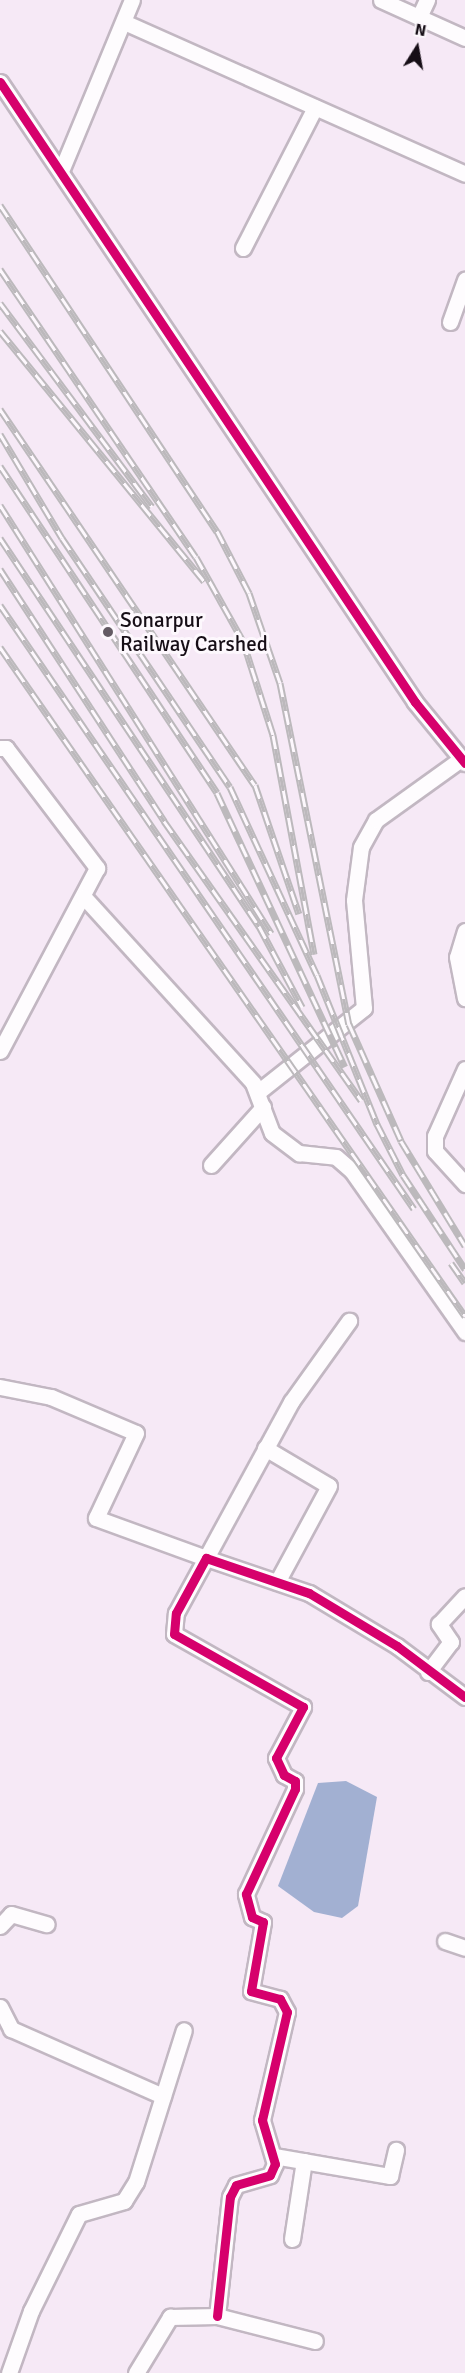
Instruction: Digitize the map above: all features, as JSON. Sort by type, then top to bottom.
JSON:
[{"type":"street","points":[[61,171],[132,0]]},
{"type":"street","points":[[381,0],[465,38]]},
{"type":"street","points":[[419,17],[427,0]]},
{"type":"street","points":[[124,22],[465,174]]},
{"type":"street","points":[[0,82],[415,702],[463,761],[376,819],[361,848],[354,900],[364,1008],[258,1092]]},
{"type":"street","points":[[243,248],[315,107]]},
{"type":"street","points":[[450,322],[465,280]]},
{"type":"street","points":[[0,748],[6,748],[97,868],[84,897],[26,994],[0,1051]]},
{"type":"street","points":[[84,897],[258,1092],[272,1133],[287,1146],[336,1157],[352,1171],[465,1332]]},
{"type":"street","points":[[465,931],[457,957],[465,998]]},
{"type":"street","points":[[465,1069],[435,1136],[435,1151],[465,1184]]},
{"type":"street","points":[[211,1165],[262,1107]]},
{"type":"street","points":[[217,2316],[230,2197],[236,2185],[270,2175],[274,2156],[262,2120],[287,2012],[280,2000],[251,1991],[263,1922],[252,1917],[246,1894],[295,1790],[295,1780],[284,1775],[276,1758],[303,1707],[174,1635],[176,1613],[265,1448],[349,1321]]},
{"type":"street","points":[[0,1386],[51,1397],[136,1433],[96,1518],[309,1593],[366,1625],[465,1697]]},
{"type":"street","points":[[265,1448],[329,1486],[277,1582]]},
{"type":"street","points":[[428,1672],[451,1642],[439,1624],[465,1596]]},
{"type":"street","points":[[0,1926],[11,1914],[47,1924]]},
{"type":"street","points":[[445,1941],[465,1948]]},
{"type":"street","points":[[0,2007],[11,2029],[163,2096]]},
{"type":"street","points":[[9,2373],[31,2311],[79,2214],[115,2206],[136,2182],[184,2030]]},
{"type":"street","points":[[274,2156],[390,2176],[396,2150]]},
{"type":"street","points":[[292,2240],[304,2161]]},
{"type":"street","points":[[136,2373],[170,2317],[217,2316],[315,2341]]},
{"type":"water","points":[[346,1781],[377,1797],[358,1906],[342,1918],[314,1912],[278,1886],[318,1783]]},
{"type":"railway","points":[[0,205],[217,531],[249,593],[280,683],[349,1024],[401,1141],[465,1246]]},
{"type":"railway","points":[[0,269],[196,557],[243,641],[273,735],[314,954]]},
{"type":"railway","points":[[0,303],[152,507]]},
{"type":"railway","points":[[0,331],[204,581]]},
{"type":"railway","points":[[0,409],[255,785],[299,914]]},
{"type":"railway","points":[[0,434],[62,538],[230,787],[317,975],[377,1124],[403,1175],[465,1269]]},
{"type":"railway","points":[[0,466],[217,793],[345,1067]]},
{"type":"railway","points":[[0,505],[271,933]]},
{"type":"railway","points":[[0,538],[259,926],[302,1007]]},
{"type":"railway","points":[[0,569],[164,821],[361,1100]]},
{"type":"railway","points":[[0,605],[414,1209]]},
{"type":"railway","points":[[0,647],[465,1316]]},
{"type":"railway","points":[[451,1263],[465,1283]]},
{"type":"cycle path","points":[[0,82],[415,702],[465,763]]},
{"type":"cycle path","points":[[217,2316],[230,2197],[236,2185],[270,2175],[275,2164],[262,2120],[287,2012],[280,1999],[251,1991],[263,1922],[252,1917],[246,1894],[295,1789],[295,1781],[284,1775],[276,1758],[303,1707],[174,1634],[176,1613],[206,1558],[309,1593],[397,1646],[465,1697]]},
{"type":"place","name":"Sonarpur Railway Carshed","points":[[108,632]]}]
